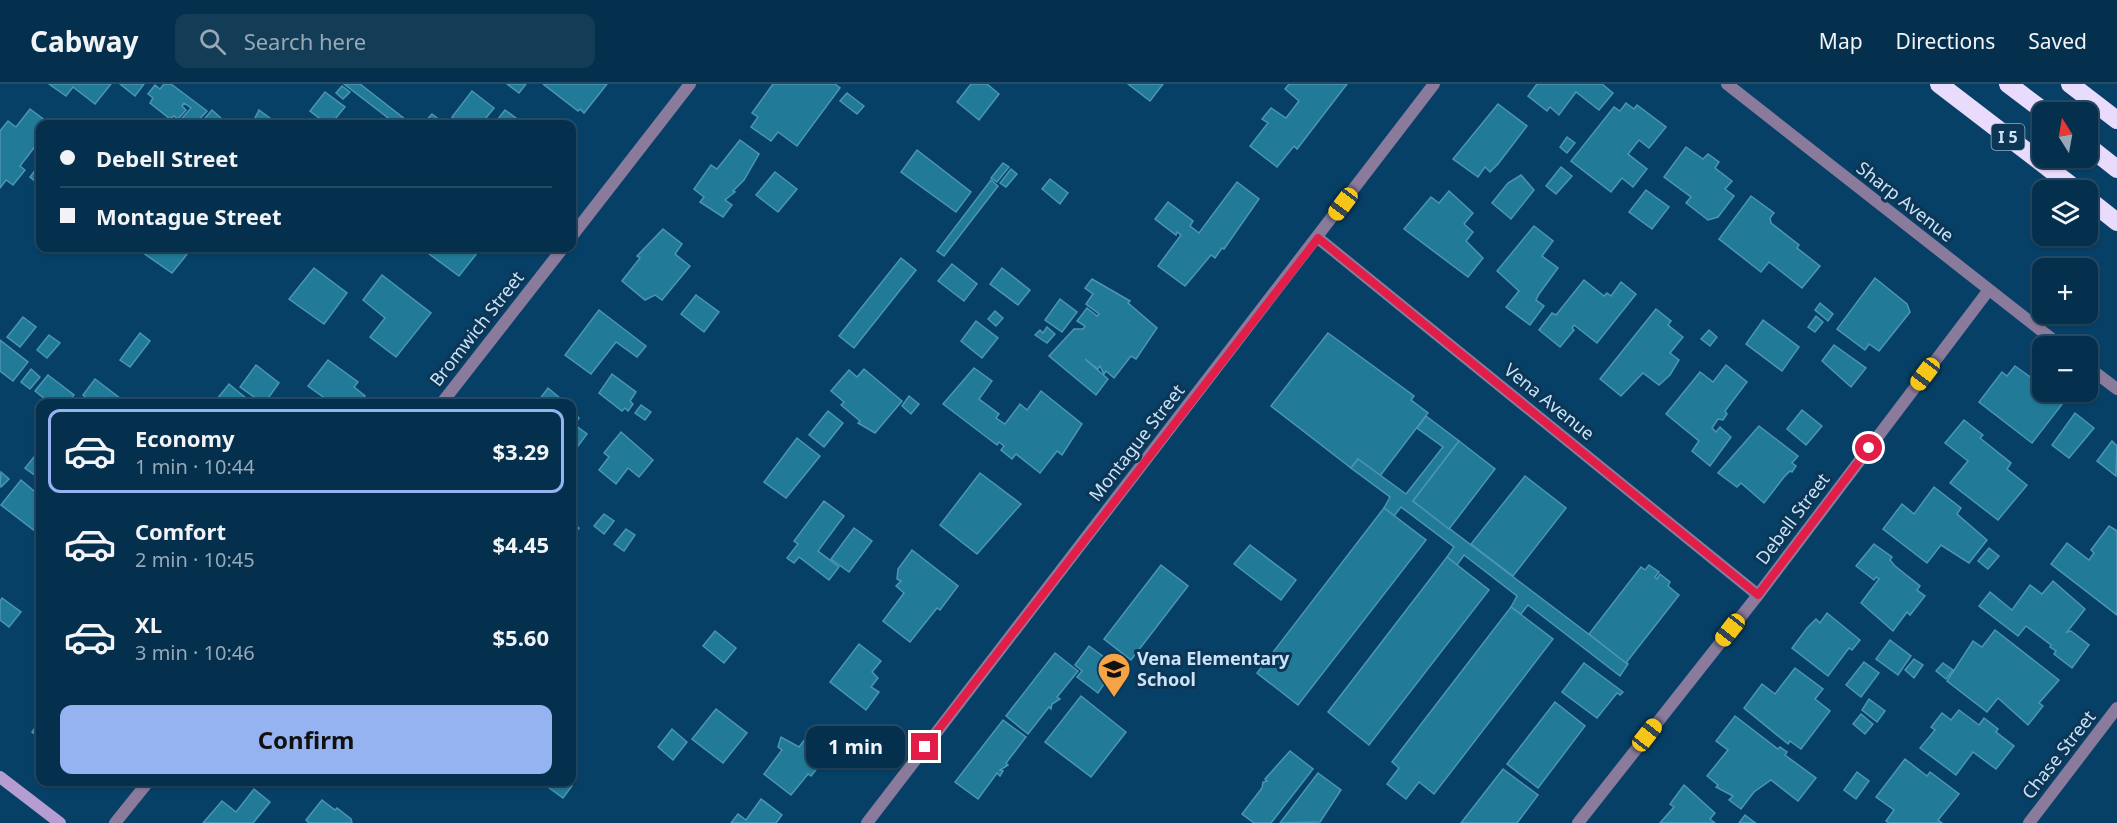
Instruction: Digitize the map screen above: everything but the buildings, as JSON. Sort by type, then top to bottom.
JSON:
[{"type":"highway","name":"I 5","points":[[1940,84],[2064,180]]},
{"type":"highway","points":[[2008,84],[2032,102]]},
{"type":"highway","points":[[2070,84],[2117,120]]},
{"type":"highway","points":[[2098,154],[2117,169]]},
{"type":"highway","points":[[2098,207],[2117,222]]},
{"type":"main road","points":[[0,777],[60,823]]},
{"type":"street","points":[[576,231],[690,84]]},
{"type":"street","name":"Montague Street","points":[[867,823],[1434,84]]},
{"type":"street","name":"Sharp Avenue","points":[[1727,84],[2048,336]]},
{"type":"street","name":"Vena Avenue","points":[[1318,238],[1758,595]]},
{"type":"street","name":"Bromwich Street","points":[[445,399],[560,252]]},
{"type":"street","name":"Debell Street","points":[[1578,823],[1758,595],[1988,291]]},
{"type":"street","points":[[2098,375],[2117,389]]},
{"type":"street","name":"Chase Street","points":[[2029,823],[2117,708]]},
{"type":"street","points":[[115,823],[145,786]]},
{"type":"place","name":"Vena Elementary School","points":[[1114,698]]},
{"type":"route","points":[[925,747],[1318,238],[1758,595],[1869,448]]}]
